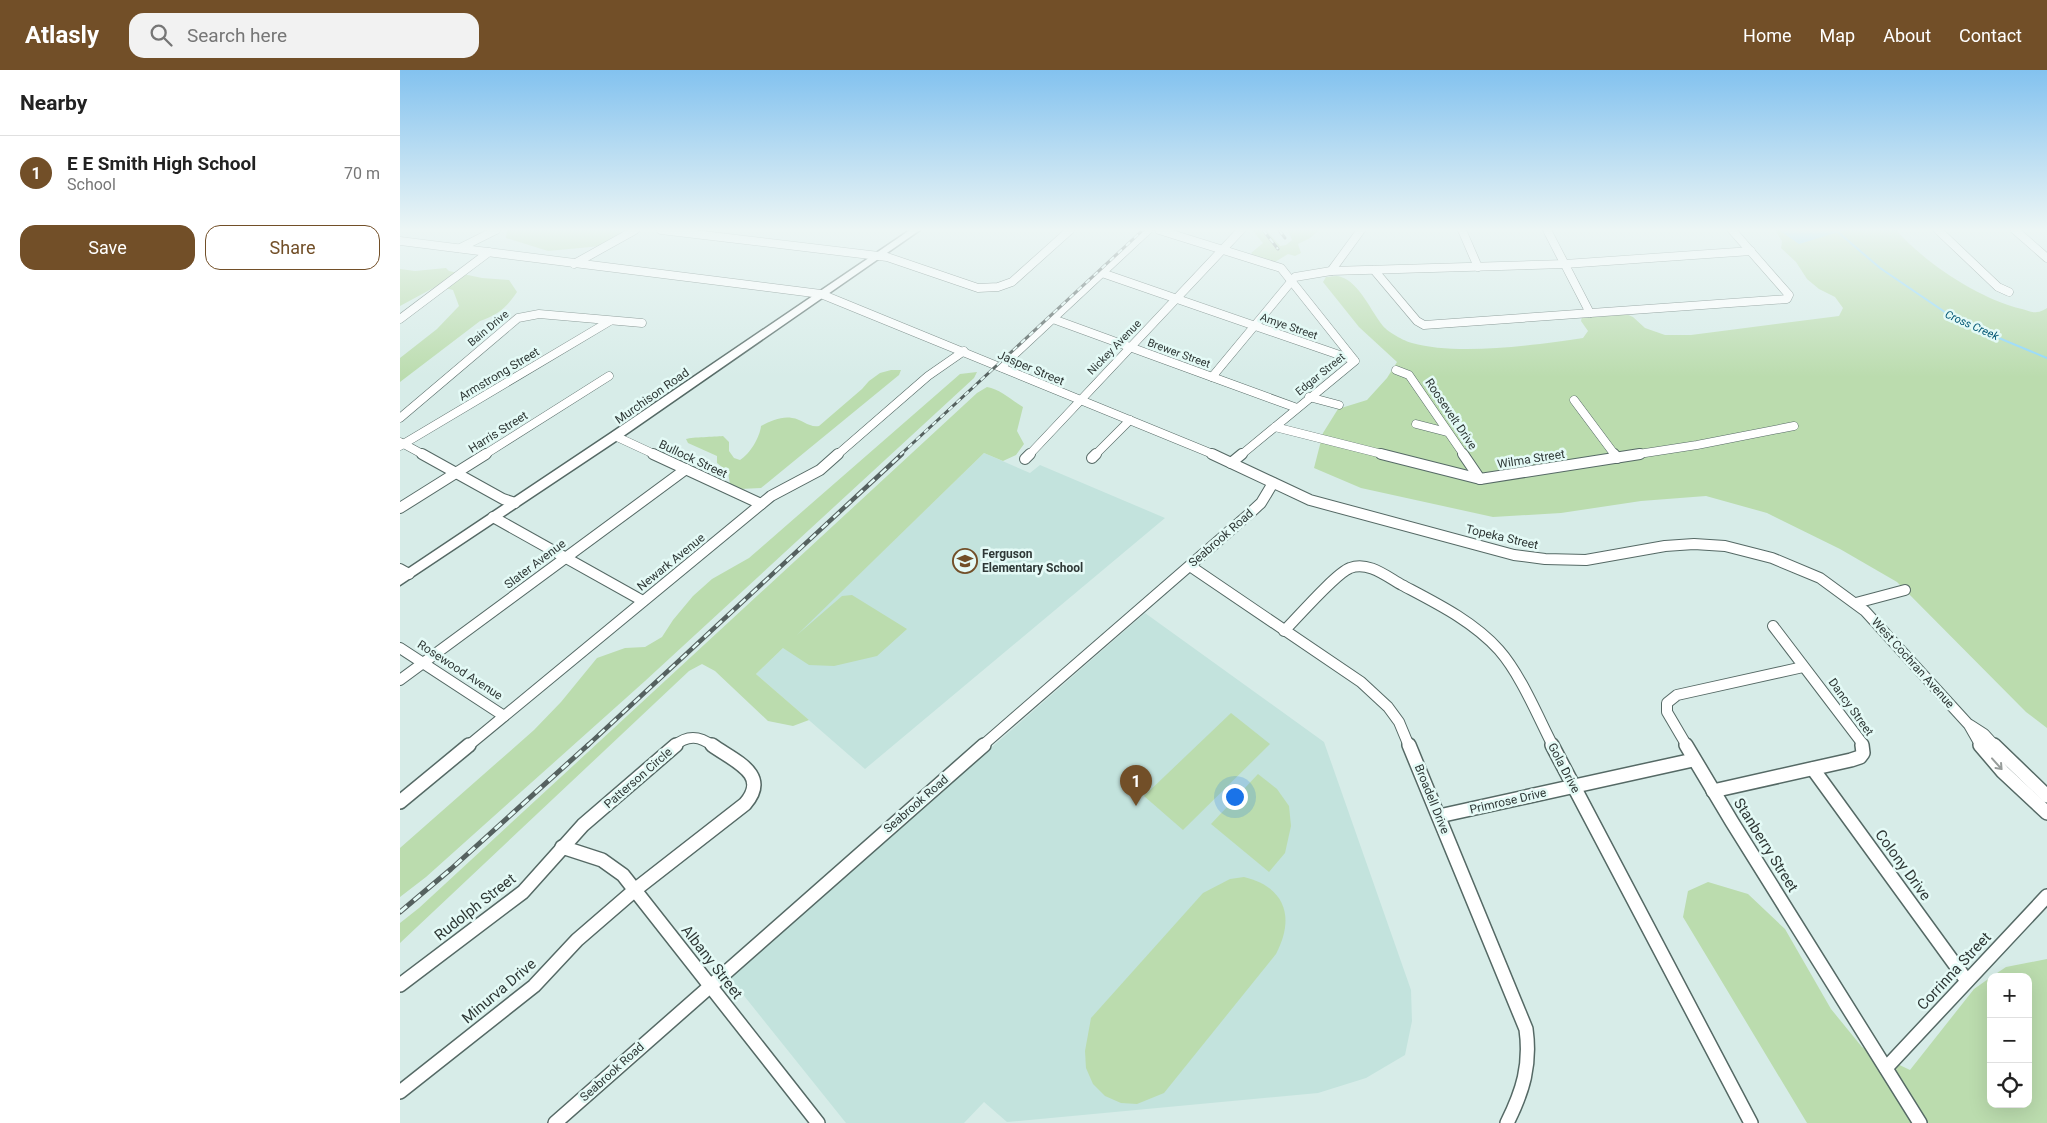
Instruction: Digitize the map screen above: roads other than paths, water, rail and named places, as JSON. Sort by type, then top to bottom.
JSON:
[{"type":"main road","name":"Murchison Road","points":[[403,574],[515,503],[615,436],[843,279]]},
{"type":"street","points":[[400,319],[453,279]]},
{"type":"street","name":"Jasper Street","points":[[699,279],[821,294],[964,351],[1232,463]]},
{"type":"street","points":[[950,279],[973,287],[1001,288],[1015,279]]},
{"type":"street","points":[[1001,367],[1095,279]]},
{"type":"street","name":"Amye Street","points":[[1120,279],[1355,361]]},
{"type":"street","name":"Nickey Avenue","points":[[1025,459],[1194,279]]},
{"type":"street","points":[[1382,279],[1417,321],[1424,325],[1778,300],[1788,297],[1774,279]]},
{"type":"street","points":[[1573,279],[1590,313]]},
{"type":"street","points":[[1990,279],[1998,287],[2009,292]]},
{"type":"street","points":[[1212,376],[1290,280]]},
{"type":"street","name":"Edgar Street","points":[[1232,463],[1309,397],[1355,361],[1290,280]]},
{"type":"street","name":"Bain Drive","points":[[400,418],[518,318],[539,314],[642,323]]},
{"type":"street","name":"Brewer Street","points":[[1053,319],[1297,408]]},
{"type":"street","name":"Armstrong Street","points":[[401,444],[610,321]]},
{"type":"street","name":"Newark Avenue","points":[[400,802],[771,496],[820,470],[928,376],[964,351]]},
{"type":"street","name":"Roosevelt Drive","points":[[1396,370],[1409,375],[1480,479]]},
{"type":"street","name":"Harris Street","points":[[400,508],[609,376]]},
{"type":"street","points":[[1309,397],[1338,405]]},
{"type":"street","points":[[1574,400],[1617,458]]},
{"type":"street","points":[[1092,458],[1130,420]]},
{"type":"street","points":[[1416,424],[1447,432]]},
{"type":"street","name":"Wilma Street","points":[[1275,427],[1480,479],[1617,458],[1794,426]]},
{"type":"street","name":"Bullock Street","points":[[615,436],[761,504]]},
{"type":"street","points":[[401,444],[503,499],[515,503]]},
{"type":"street","name":"Topeka Street","points":[[1232,463],[1328,506],[1525,557],[1586,560],[1684,544],[1740,549],[1772,558],[1804,571],[1835,587],[1856,603]]},
{"type":"street","name":"Slater Avenue","points":[[400,680],[686,469]]},
{"type":"street","name":"Seabrook Road","points":[[555,1123],[1261,503],[1273,483]]},
{"type":"street","points":[[493,517],[643,601]]},
{"type":"street","name":"Broadell Drive","points":[[1190,566],[1372,689],[1390,708],[1407,736],[1526,1029],[1529,1045],[1528,1076],[1521,1097],[1507,1123]]},
{"type":"street","name":"Gola Drive","points":[[1284,631],[1345,570],[1358,566],[1378,571],[1466,622],[1495,646],[1511,666],[1751,1123]]},
{"type":"street","points":[[1856,603],[1905,590]]},
{"type":"street","name":"West Cochran Avenue","points":[[1856,603],[1877,622],[1969,725],[1982,748],[2003,772],[2047,813]]},
{"type":"street","name":"Dancy Street","points":[[1713,791],[1856,759],[1863,753],[1862,744],[1773,626]]},
{"type":"street","name":"Rosewood Avenue","points":[[400,648],[504,716]]},
{"type":"street","name":"Stanberry Street","points":[[1803,667],[1678,695],[1669,700],[1666,708],[1667,712],[1693,760],[1920,1123]]},
{"type":"street","name":"West Cochran Avenue","points":[[1969,725],[1984,734],[2011,763],[2047,796]]},
{"type":"street","name":"Patterson Circle","points":[[562,847],[583,826],[673,747],[690,738],[706,740],[752,774],[756,783],[753,794],[745,804],[636,889]]},
{"type":"street","name":"Primrose Drive","points":[[1439,816],[1693,760]]},
{"type":"street","name":"Colony Drive","points":[[1813,769],[1967,981]]},
{"type":"street","name":"Albany Street","points":[[562,847],[602,860],[623,875],[636,889],[709,986],[818,1123]]},
{"type":"street","name":"Rudolph Street","points":[[400,985],[523,892],[562,847]]},
{"type":"street","name":"Minurva Drive","points":[[400,1092],[534,986],[577,940],[636,889]]},
{"type":"street","name":"Corrinna Street","points":[[1886,1068],[2047,896]]},
{"type":"waterway","name":"Cross Creek","points":[[1896,279],[1958,321],[2047,358]]},
{"type":"railway","points":[[900,455],[1090,279]]},
{"type":"railway","points":[[587,746],[902,454]]},
{"type":"railway","points":[[400,912],[451,869],[588,745]]},
{"type":"place","name":"Ferguson Elementary School","points":[[965,561]]},
{"type":"place","name":"E E Smith High School","points":[[1136,806]]}]
